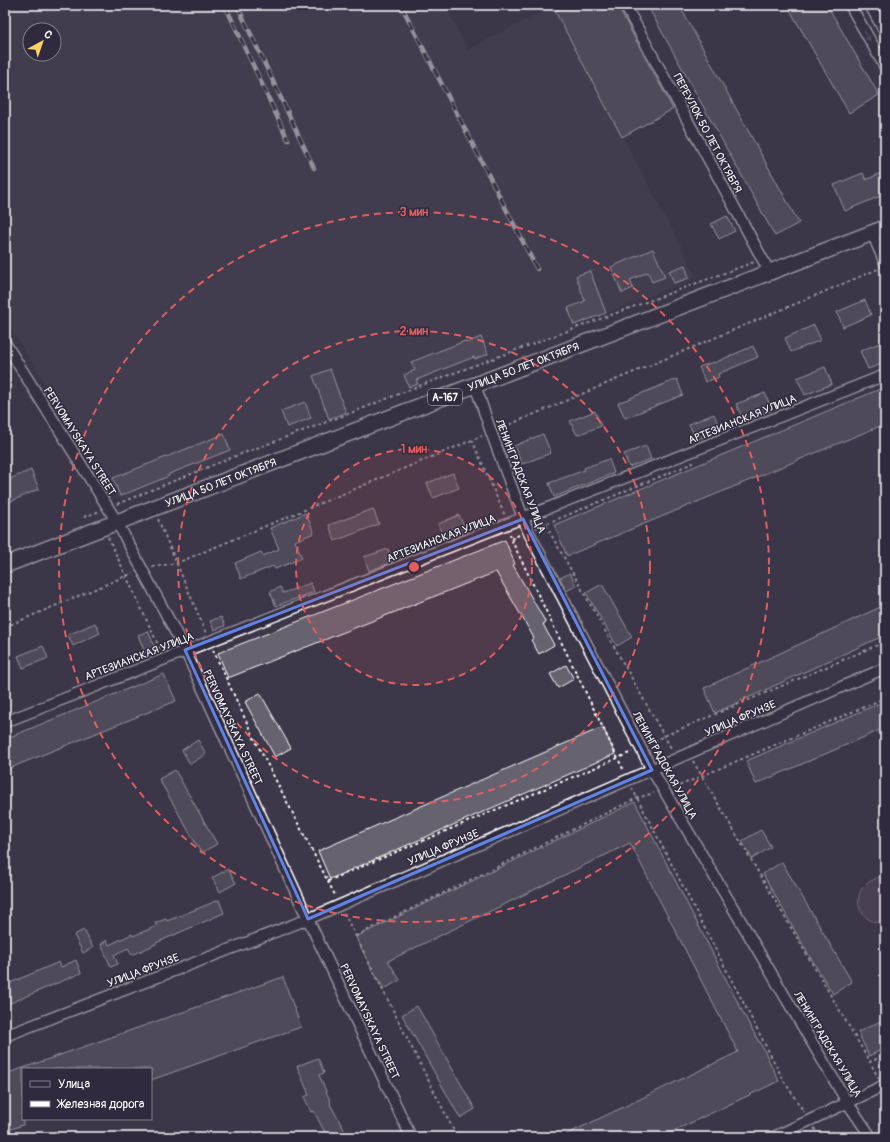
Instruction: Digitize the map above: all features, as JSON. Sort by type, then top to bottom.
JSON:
[{"type":"highway","name":"УЛИЦА 50 ЛЕТ ОКТЯБРЯ","points":[[5,564],[879,231]]},
{"type":"street","name":"ПЕРЕУЛОК 50 ЛЕТ ОКТЯБРЯ","points":[[625,5],[770,273]]},
{"type":"street","points":[[850,5],[885,67]]},
{"type":"street","points":[[870,5],[885,32]]},
{"type":"street","points":[[879,231],[881,266]]},
{"type":"street","name":"PERVOMAYSKAYA STREET","points":[[5,343],[108,508],[110,525],[142,569],[185,650],[308,919],[412,1137]]},
{"type":"street","name":"АРТЕЗИАНСКАЯ УЛИЦА","points":[[5,722],[885,375]]},
{"type":"street","name":"ЛЕНИНГРАДСКАЯ УЛИЦА","points":[[475,385],[523,519],[652,770],[847,1102],[871,1137]]},
{"type":"street","name":"УЛИЦА ФРУНЗЕ","points":[[5,1036],[308,919],[885,668]]},
{"type":"street","points":[[774,1137],[884,1086]]},
{"type":"path","points":[[84,517],[233,457],[418,386],[762,259]]},
{"type":"path","points":[[5,627],[142,569],[177,564],[881,266]]},
{"type":"path","points":[[472,440],[505,516]]},
{"type":"path","points":[[146,492],[209,641],[254,738],[457,1137]]},
{"type":"path","points":[[96,512],[110,525],[126,576],[165,658]]},
{"type":"path","points":[[539,512],[544,524],[676,759]]},
{"type":"path","points":[[511,539],[637,798],[784,1081],[820,1137]]},
{"type":"path","points":[[328,881],[618,758],[664,736],[885,642]]},
{"type":"path","points":[[356,936],[637,798],[673,788],[885,698]]},
{"type":"path","points":[[689,753],[884,1086]]},
{"type":"path","points":[[870,1062],[885,1054]]},
{"type":"highlighted area","points":[[523,519],[652,770],[308,919],[185,650]]},
{"type":"shaded area","points":[[5,5],[445,5],[468,50],[551,7],[555,11],[680,244],[696,277],[505,354],[122,500],[117,498],[5,319]]},
{"type":"shaded area","points":[[885,874],[885,922],[877,922],[870,920],[862,913],[858,903],[860,892],[863,887],[870,881]]},
{"type":"building","points":[[567,5],[617,5],[673,109],[622,137],[555,11]]},
{"type":"building","points":[[647,5],[679,5],[799,223],[775,236]]},
{"type":"building","points":[[787,5],[827,5],[879,95],[849,113]]},
{"type":"building","points":[[885,171],[885,194],[845,211],[834,185],[863,173],[866,180]]},
{"type":"building","points":[[727,216],[735,231],[719,239],[711,224]]},
{"type":"building","points":[[653,249],[665,277],[652,282],[648,272],[630,280],[633,288],[622,293],[611,267]]},
{"type":"building","points":[[685,265],[689,278],[674,283],[669,271]]},
{"type":"building","points":[[590,271],[606,313],[574,325],[568,308],[585,301],[576,276]]},
{"type":"building","points":[[865,300],[871,315],[843,327],[837,312]]},
{"type":"building","points":[[814,325],[821,340],[791,352],[785,338]]},
{"type":"building","points":[[481,337],[488,354],[475,359],[474,357],[416,380],[418,384],[409,387],[404,375],[415,370],[411,362],[465,341],[466,343]]},
{"type":"building","points":[[885,341],[885,363],[868,369],[860,351]]},
{"type":"building","points":[[753,346],[758,357],[718,374],[719,377],[705,382],[699,367],[714,363]]},
{"type":"building","points":[[825,367],[832,384],[805,395],[797,378]]},
{"type":"building","points":[[330,369],[346,413],[329,419],[313,376]]},
{"type":"building","points":[[677,379],[683,395],[625,418],[618,403]]},
{"type":"building","points":[[885,387],[885,424],[567,556],[554,525]]},
{"type":"building","points":[[765,393],[772,410],[744,421],[736,404]]},
{"type":"building","points":[[305,402],[311,418],[287,427],[281,411]]},
{"type":"building","points":[[595,411],[601,426],[577,435],[570,421]]},
{"type":"building","points":[[714,414],[720,430],[696,440],[689,424]]},
{"type":"building","points":[[224,434],[230,450],[169,474],[169,476],[120,496],[113,478]]},
{"type":"building","points":[[543,434],[551,453],[522,464],[514,446]]},
{"type":"building","points":[[646,446],[651,459],[629,467],[624,454]]},
{"type":"building","points":[[609,459],[614,473],[554,497],[549,483],[585,470],[584,468]]},
{"type":"building","points":[[31,470],[39,489],[5,504],[5,481]]},
{"type":"building","points":[[453,473],[459,488],[433,498],[427,483]]},
{"type":"building","points":[[373,509],[379,524],[335,541],[329,525]]},
{"type":"building","points":[[306,513],[314,533],[295,541],[302,558],[275,569],[273,566],[241,579],[235,563],[261,552],[263,556],[279,549],[270,528]]},
{"type":"building","points":[[459,515],[467,533],[446,542],[438,524]]},
{"type":"building","points":[[505,540],[515,564],[513,565],[546,623],[543,624],[554,645],[539,654],[531,640],[534,638],[496,572],[228,678],[218,653]]},
{"type":"building","points":[[388,549],[392,562],[369,571],[364,557]]},
{"type":"building","points":[[570,573],[576,586],[566,591],[560,578]]},
{"type":"building","points":[[311,583],[314,592],[276,606],[270,592],[280,587],[283,593]]},
{"type":"building","points":[[602,584],[632,637],[617,646],[586,593]]},
{"type":"building","points":[[885,605],[885,635],[715,713],[704,688]]},
{"type":"building","points":[[221,617],[225,626],[214,630],[210,621]]},
{"type":"building","points":[[95,623],[100,633],[73,646],[68,635]]},
{"type":"building","points":[[148,631],[155,648],[145,653],[138,635]]},
{"type":"building","points":[[43,646],[48,658],[23,668],[18,656]]},
{"type":"building","points":[[566,665],[574,679],[558,688],[550,674]]},
{"type":"building","points":[[164,674],[176,701],[5,770],[5,739]]},
{"type":"building","points":[[260,693],[291,748],[275,757],[245,702]]},
{"type":"building","points":[[885,701],[885,728],[756,784],[746,761]]},
{"type":"building","points":[[603,727],[615,754],[330,879],[318,851]]},
{"type":"building","points":[[198,740],[206,754],[190,764],[182,750]]},
{"type":"building","points":[[175,770],[217,844],[201,853],[159,779]]},
{"type":"building","points":[[635,802],[779,1081],[661,1137],[561,1137],[738,1052],[630,843],[388,961],[400,980],[384,989],[371,968],[356,937]]},
{"type":"building","points":[[761,830],[771,847],[752,859],[742,841]]},
{"type":"building","points":[[782,862],[852,982],[833,994],[807,952],[763,874]]},
{"type":"building","points":[[228,869],[236,883],[220,892],[212,878]]},
{"type":"building","points":[[219,900],[224,913],[132,955],[128,948],[114,955],[118,964],[111,967],[101,944],[107,940],[109,945],[132,934],[133,936],[157,926],[155,923],[166,919],[167,921]]},
{"type":"building","points":[[84,930],[93,948],[83,953],[74,935]]},
{"type":"building","points":[[76,960],[81,973],[8,1004],[5,998],[5,985],[59,962],[61,967]]},
{"type":"building","points":[[283,977],[301,1027],[152,1080],[152,1068],[23,1068]]},
{"type":"building","points":[[417,1006],[475,1109],[460,1118],[402,1015]]},
{"type":"building","points":[[885,1019],[885,1048],[869,1056],[858,1032]]},
{"type":"building","points":[[318,1058],[324,1073],[319,1075],[331,1103],[330,1104],[348,1137],[327,1137],[314,1111],[311,1112],[304,1097],[309,1095],[297,1066]]},
{"type":"building","points":[[22,1068],[23,1125],[5,1131],[5,1074]]},
{"type":"railway","points":[[225,5],[288,140]]},
{"type":"railway","points":[[237,5],[314,168]]},
{"type":"railway","points":[[401,5],[537,269]]}]
